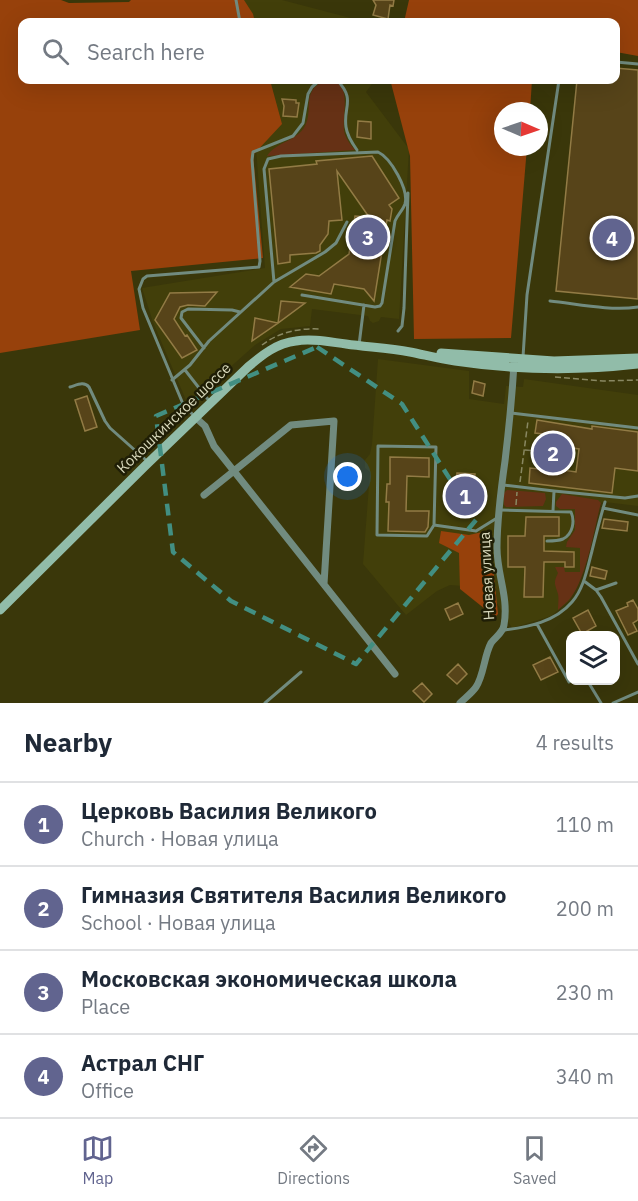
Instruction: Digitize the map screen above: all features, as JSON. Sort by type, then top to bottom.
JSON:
[{"type":"main road","name":"Кокошкинское шоссе","points":[[0,610],[148,462],[254,362],[266,352],[280,345],[302,340],[409,352],[458,361],[517,361]]},
{"type":"main road","points":[[595,360],[638,353]]},
{"type":"main road","points":[[517,361],[638,358]]},
{"type":"main road","points":[[517,361],[569,368],[638,364]]},
{"type":"street","name":"Новая улица","points":[[460,703],[477,686],[490,645],[503,630],[505,619],[504,587],[497,550],[499,513],[517,361]]},
{"type":"street","points":[[196,418],[206,426],[214,446],[395,674]]},
{"type":"street","points":[[204,495],[291,425],[334,421],[324,584]]},
{"type":"lane","points":[[236,0],[239,18]]},
{"type":"lane","points":[[620,62],[638,64]]},
{"type":"lane","points":[[196,418],[183,404],[172,380],[143,308],[140,283],[147,276],[259,267],[261,261],[253,152],[293,136],[303,123],[308,94],[315,84]]},
{"type":"lane","points":[[340,84],[346,94],[348,107],[346,128],[357,150]]},
{"type":"lane","points":[[517,361],[558,84]]},
{"type":"lane","points":[[274,282],[264,169],[268,159],[281,156],[378,152],[384,155],[405,190],[406,198],[395,221],[382,303],[375,307],[302,295]]},
{"type":"lane","points":[[398,331],[402,326],[404,308],[408,193]]},
{"type":"lane","points":[[172,380],[190,365],[209,341],[274,282],[332,247],[347,222]]},
{"type":"lane","points":[[550,301],[613,308],[638,307]]},
{"type":"lane","points":[[359,346],[364,305]]},
{"type":"lane","points":[[204,348],[181,318],[182,312],[188,309],[240,312]]},
{"type":"lane","points":[[185,370],[211,403]]},
{"type":"lane","points":[[70,387],[86,384],[110,428],[148,462]]},
{"type":"lane","points":[[511,413],[638,428]]},
{"type":"lane","points":[[378,446],[436,447],[434,525],[427,536],[377,535],[378,446]]},
{"type":"lane","points":[[502,485],[625,498],[638,496]]},
{"type":"lane","points":[[553,511],[554,491]]},
{"type":"lane","points":[[503,630],[537,624],[551,618],[572,602],[584,581],[604,502]]},
{"type":"lane","points":[[603,508],[638,515]]},
{"type":"lane","points":[[434,525],[476,531],[499,513],[515,510],[571,512],[573,515],[572,528],[566,538],[547,541]]},
{"type":"lane","points":[[584,581],[596,590],[638,664]]},
{"type":"lane","points":[[596,590],[616,583]]},
{"type":"lane","points":[[537,624],[566,677]]},
{"type":"lane","points":[[266,703],[301,672]]},
{"type":"lane","points":[[590,685],[601,703]]},
{"type":"lane","points":[[613,703],[638,692]]},
{"type":"path","points":[[547,376],[603,381],[638,381]]},
{"type":"path","points":[[515,510],[529,414]]},
{"type":"path","points":[[524,449],[540,451]]},
{"type":"highlighted area","points":[[317,347],[402,404],[476,520],[356,664],[231,601],[173,552],[156,416]]},
{"type":"shaded area","points":[[0,0],[61,0],[69,3],[129,2],[131,0],[244,0],[254,18],[18,18],[18,84],[271,84],[282,124],[253,155],[263,258],[131,271],[140,330],[0,353]]},
{"type":"shaded area","points":[[244,0],[282,0],[351,18],[246,18]]},
{"type":"shaded area","points":[[409,0],[638,0],[638,56],[620,53],[620,18],[405,18]]},
{"type":"shaded area","points":[[251,84],[372,84],[366,92],[409,149],[399,319],[381,317],[379,321],[373,323],[368,316],[312,309],[310,326],[281,329],[255,345],[188,405],[153,322],[142,288],[265,268]]},
{"type":"shaded area","points":[[391,84],[532,84],[531,102],[494,102],[494,156],[526,156],[511,338],[414,339],[410,156]]},
{"type":"shaded area","points":[[317,85],[340,85],[345,98],[345,133],[355,150],[267,156],[271,151],[297,135],[305,126],[310,96]]},
{"type":"shaded area","points":[[378,359],[469,371],[469,399],[504,404],[506,386],[523,387],[524,379],[638,395],[638,506],[600,503],[578,585],[570,600],[551,616],[512,628],[488,588],[450,585],[437,591],[406,615],[363,564],[370,472],[365,468],[365,460],[370,454],[372,444]]},
{"type":"shaded area","points":[[507,490],[545,493],[546,499],[543,506],[506,507],[504,493]]},
{"type":"shaded area","points":[[562,494],[598,500],[601,503],[589,555],[580,581],[568,601],[558,610],[555,579],[558,573],[555,567],[564,567],[565,572],[580,572],[580,548],[566,547],[575,530],[575,509],[560,509],[556,506]]},
{"type":"shaded area","points":[[441,531],[469,535],[487,531],[490,537],[498,614],[495,617],[460,589],[459,553],[439,543]]},
{"type":"building","points":[[373,0],[394,0],[393,6],[390,5],[388,18],[373,15],[376,5]]},
{"type":"building","points":[[620,68],[638,70],[638,299],[556,291],[577,84],[620,84]]},
{"type":"building","points":[[282,99],[296,100],[296,103],[299,103],[297,117],[283,116]]},
{"type":"building","points":[[358,121],[371,122],[371,139],[357,137]]},
{"type":"building","points":[[372,156],[399,198],[389,205],[392,209],[390,221],[387,220],[374,301],[364,289],[334,284],[331,294],[290,287],[306,274],[319,276],[349,254],[355,216],[369,217],[337,171],[342,220],[329,221],[328,234],[320,245],[320,251],[290,255],[290,262],[278,264],[269,169],[317,164],[316,161]]},
{"type":"building","points":[[217,292],[205,306],[180,307],[174,319],[197,350],[182,358],[155,320],[170,293]]},
{"type":"building","points":[[281,301],[305,303],[278,323]]},
{"type":"building","points":[[255,318],[278,323],[252,341]]},
{"type":"building","points":[[474,381],[485,384],[483,396],[472,393]]},
{"type":"building","points":[[87,396],[97,427],[85,431],[75,400]]},
{"type":"building","points":[[537,420],[592,429],[592,426],[638,432],[638,471],[615,468],[612,493],[529,483],[530,468],[539,469],[541,457],[539,457],[543,434],[535,433]],"holes":[[[566,447],[579,449],[576,472],[563,470]]]},
{"type":"building","points":[[390,457],[429,458],[429,477],[407,476],[406,511],[429,511],[428,527],[425,532],[388,531],[389,502],[386,502],[387,484],[390,484]]},
{"type":"building","points":[[457,473],[475,474],[474,489],[479,490],[478,503],[471,510],[459,509],[450,502],[451,488],[456,488]]},
{"type":"building","points":[[526,517],[559,517],[559,536],[544,536],[544,551],[574,552],[574,567],[565,567],[565,562],[544,562],[543,597],[524,597],[525,567],[508,567],[508,536],[525,536]]},
{"type":"building","points":[[604,519],[628,522],[627,531],[602,528]]},
{"type":"building","points":[[592,567],[607,571],[605,579],[590,576]]},
{"type":"building","points":[[633,600],[638,609],[638,620],[633,623],[637,631],[628,635],[616,611],[628,606],[627,603]]},
{"type":"building","points":[[458,603],[463,614],[450,620],[445,609]]},
{"type":"building","points":[[588,610],[596,626],[587,631],[580,631],[573,618]]},
{"type":"building","points":[[550,657],[558,672],[541,680],[533,665]]},
{"type":"building","points":[[458,664],[467,674],[457,684],[447,675]]},
{"type":"building","points":[[422,683],[432,694],[424,702],[413,691]]},
{"type":"place","name":"Московская экономическая школа","points":[[368,237]]},
{"type":"place","name":"Астрал СНГ","points":[[612,238]]},
{"type":"place","name":"Гимназия Святителя Василия Великого","points":[[553,453]]},
{"type":"place","name":"Церковь Василия Великого","points":[[465,496]]}]
